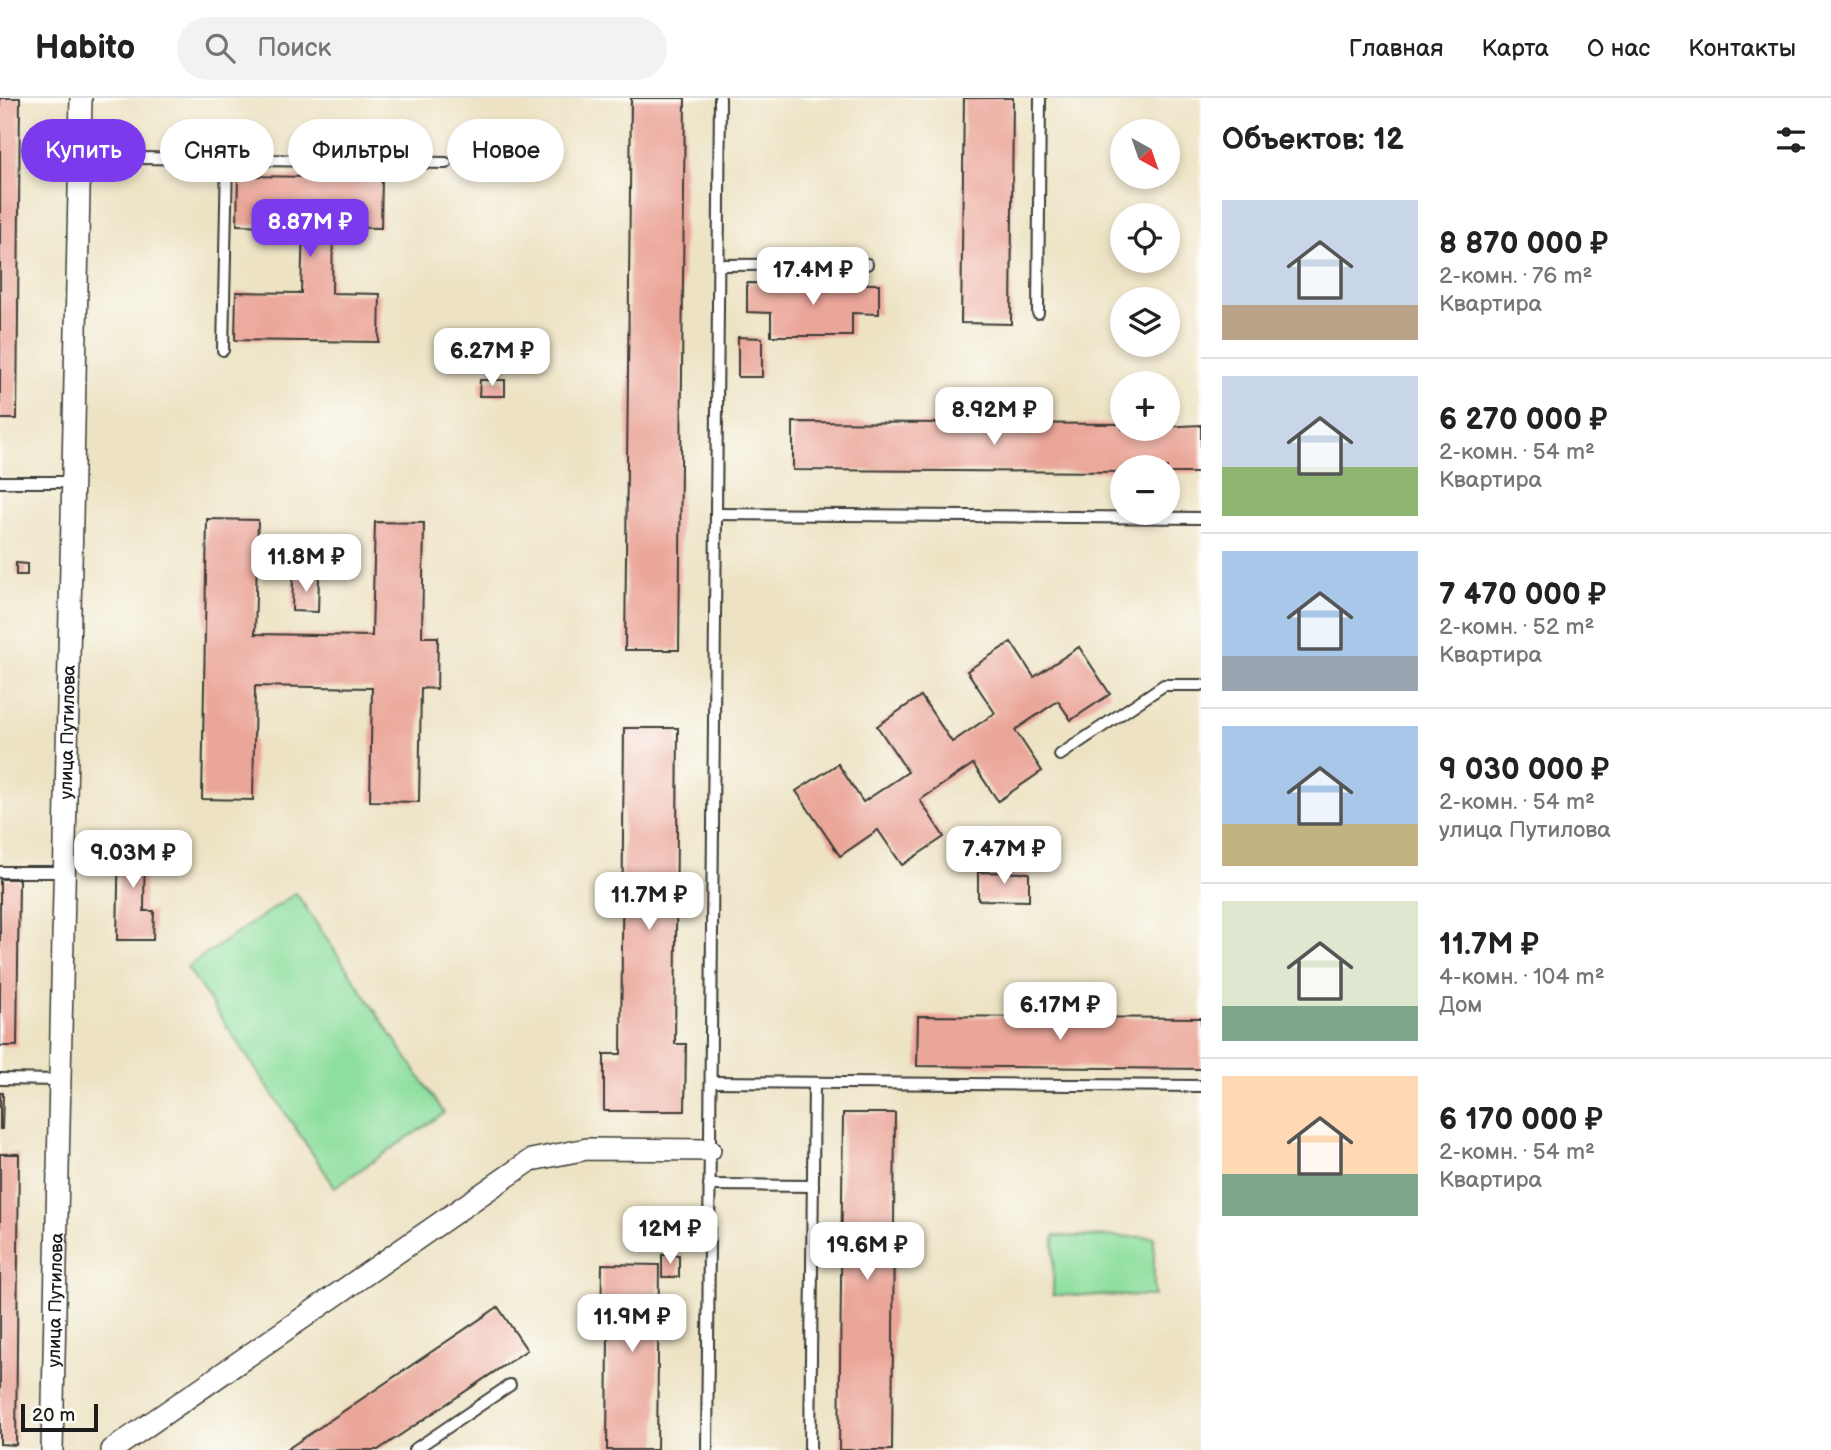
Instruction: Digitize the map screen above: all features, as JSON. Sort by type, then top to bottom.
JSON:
[{"type":"street","name":"улица Путилова","points":[[80,119],[81,98]]},
{"type":"street","name":"улица Путилова","points":[[52,1450],[78,182]]},
{"type":"street","points":[[112,1450],[531,1160],[587,1149],[710,1150]]},
{"type":"lane","points":[[707,1450],[720,98]]},
{"type":"lane","points":[[1038,313],[1040,98]]},
{"type":"lane","points":[[274,160],[446,163]]},
{"type":"lane","points":[[223,350],[227,182]]},
{"type":"lane","points":[[719,265],[867,264]]},
{"type":"lane","points":[[0,482],[72,482]]},
{"type":"lane","points":[[717,514],[1201,518]]},
{"type":"lane","points":[[1060,755],[1164,685],[1201,685]]},
{"type":"lane","points":[[0,872],[64,872]]},
{"type":"lane","points":[[0,1079],[60,1080]]},
{"type":"lane","points":[[711,1082],[1201,1086]]},
{"type":"lane","points":[[810,1450],[814,1083]]},
{"type":"lane","points":[[709,1185],[813,1186]]},
{"type":"lane","points":[[414,1450],[510,1385]]},
{"type":"green space","points":[[296,893],[444,1113],[335,1187],[187,967]]},
{"type":"green space","points":[[1054,1236],[1154,1237],[1154,1296],[1053,1295]]},
{"type":"building","points":[[0,98],[20,98],[17,419],[0,419]]},
{"type":"building","points":[[631,98],[685,98],[679,650],[625,650]]},
{"type":"building","points":[[964,98],[1013,98],[1011,324],[961,323]]},
{"type":"building","points":[[274,176],[288,177],[288,182],[382,182],[381,228],[333,227],[332,293],[380,294],[379,342],[235,340],[236,292],[301,293],[303,227],[237,225],[238,182],[274,182]]},
{"type":"building","points":[[747,283],[879,284],[879,314],[852,313],[852,336],[771,336],[771,313],[747,312]]},
{"type":"building","points":[[738,337],[762,338],[762,377],[738,377]]},
{"type":"building","points":[[480,380],[505,380],[505,396],[479,396]]},
{"type":"building","points":[[793,422],[1110,424],[1110,441],[1180,441],[1180,426],[1201,425],[1201,473],[1180,473],[1180,455],[1110,455],[1110,472],[793,470]]},
{"type":"building","points":[[207,519],[258,520],[255,634],[372,636],[375,522],[424,523],[422,637],[438,637],[437,689],[421,688],[419,802],[370,801],[372,688],[255,686],[253,800],[202,799]]},
{"type":"building","points":[[16,563],[27,564],[27,575],[16,575]]},
{"type":"building","points":[[293,577],[319,577],[318,612],[292,611]]},
{"type":"building","points":[[1011,642],[1034,677],[1079,647],[1110,694],[1071,720],[1058,701],[1015,730],[1042,771],[998,801],[973,764],[920,800],[944,837],[902,865],[878,830],[840,856],[796,791],[838,764],[863,802],[908,772],[877,726],[921,696],[952,742],[995,713],[967,671]]},
{"type":"building","points":[[624,728],[678,728],[675,1044],[686,1044],[685,1111],[604,1111],[604,1054],[621,1054]]},
{"type":"building","points":[[119,833],[145,834],[144,911],[154,911],[153,940],[117,940]]},
{"type":"building","points":[[978,872],[1029,873],[1029,901],[978,900]]},
{"type":"building","points":[[0,879],[19,879],[17,1046],[0,1046]]},
{"type":"building","points":[[918,1016],[1201,1018],[1201,1069],[917,1066]]},
{"type":"building","points":[[0,1093],[3,1093],[2,1129],[0,1129]]},
{"type":"building","points":[[843,1113],[895,1113],[892,1450],[839,1450]]},
{"type":"building","points":[[0,1154],[19,1154],[16,1445],[0,1444]]},
{"type":"building","points":[[662,1255],[679,1255],[679,1277],[662,1277]]},
{"type":"building","points":[[602,1264],[659,1265],[657,1450],[607,1450],[608,1334],[601,1334]]},
{"type":"building","points":[[498,1307],[527,1350],[378,1450],[286,1450]]}]
